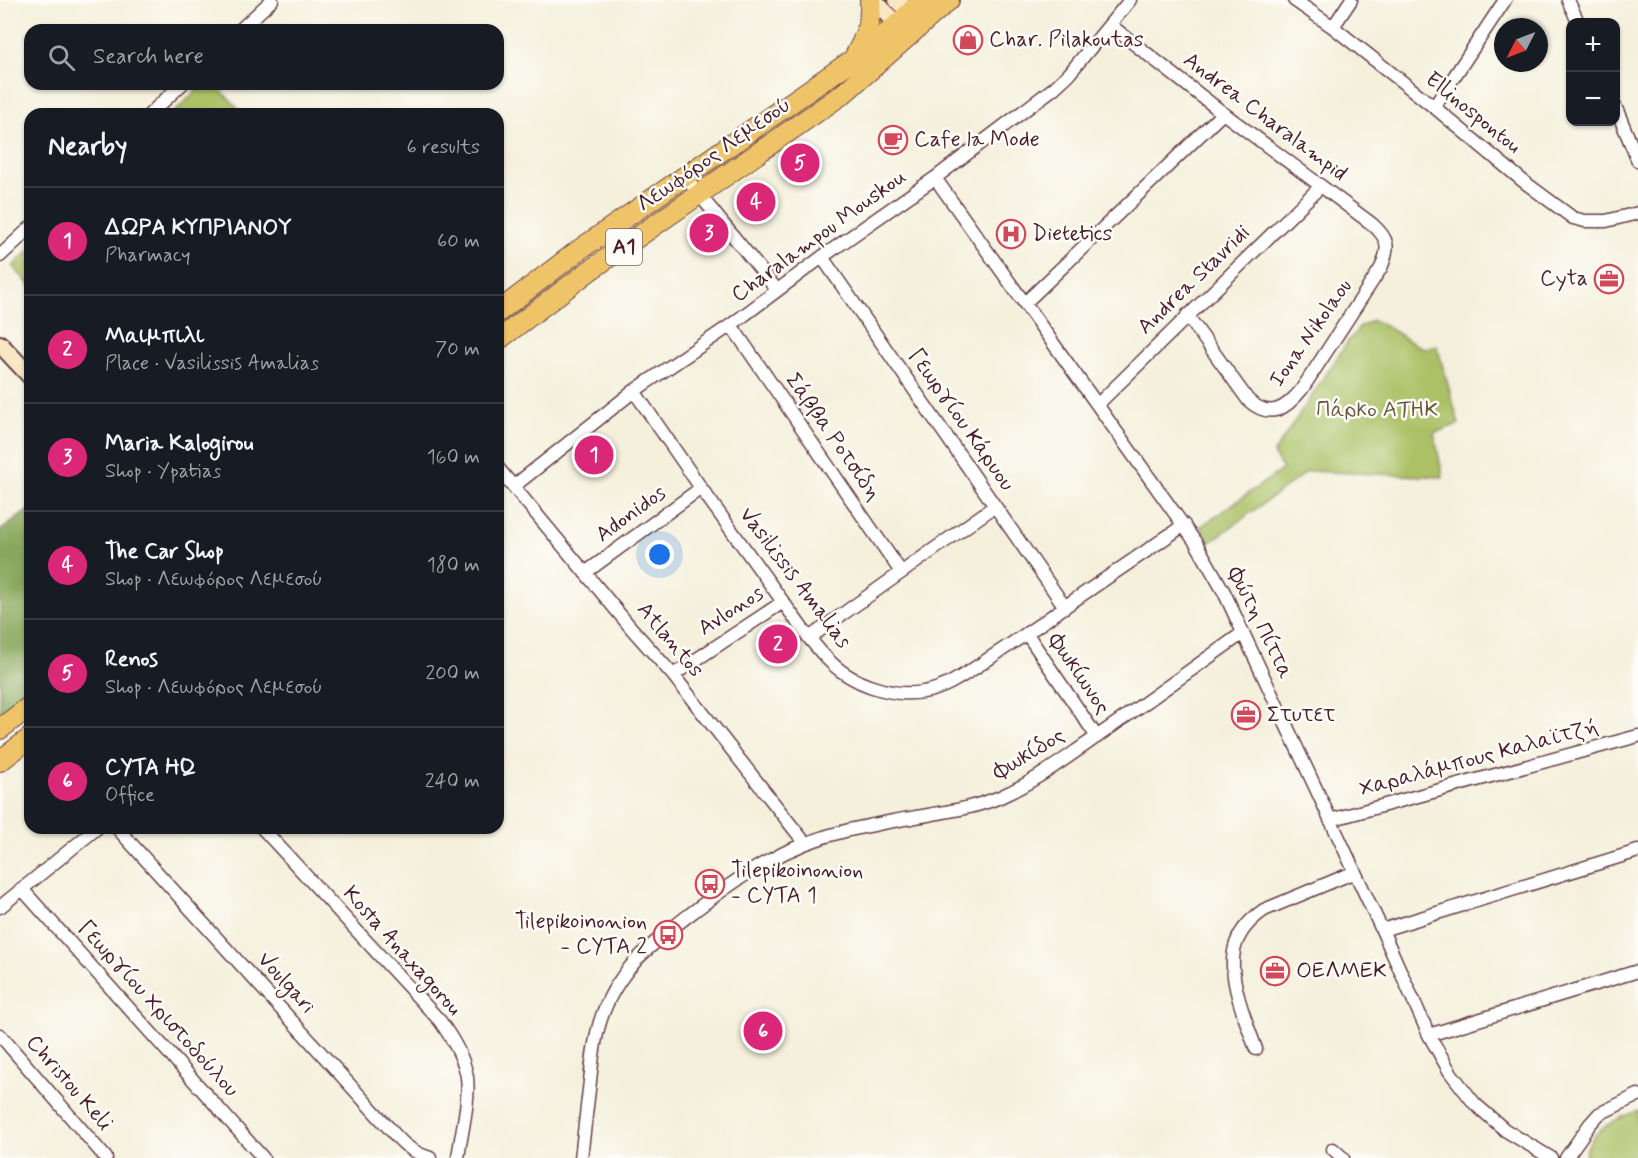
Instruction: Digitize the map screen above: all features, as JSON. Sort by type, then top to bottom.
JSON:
[{"type":"main road","points":[[854,59],[868,27],[870,0]]},
{"type":"main road","points":[[874,0],[907,10]]},
{"type":"main road","name":"Λεωφόρος Λεμεσού","points":[[504,335],[844,93],[948,0]]},
{"type":"main road","name":"Λεωφόρος Λεμεσού","points":[[504,307],[579,250],[854,59],[907,10]]},
{"type":"main road","points":[[0,344],[24,370]]},
{"type":"main road","points":[[0,729],[24,711]]},
{"type":"main road","points":[[0,761],[24,743]]},
{"type":"street","points":[[246,24],[272,0]]},
{"type":"street","name":"Charalampou Mouskou","points":[[514,486],[634,391],[731,325],[822,257],[935,178],[1054,88],[1069,74],[1130,0]]},
{"type":"street","name":"Ellinospontou","points":[[1294,0],[1333,27],[1523,181],[1573,218],[1585,221],[1606,221],[1638,213]]},
{"type":"street","points":[[1333,27],[1351,0]]},
{"type":"street","points":[[1434,107],[1505,0]]},
{"type":"street","points":[[1568,0],[1576,18]]},
{"type":"street","name":"Andrea Charalampid","points":[[1110,25],[1381,232],[1388,248]]},
{"type":"street","points":[[156,108],[176,90]]},
{"type":"street","points":[[1025,303],[1223,113]]},
{"type":"street","points":[[1620,115],[1634,140],[1638,161]]},
{"type":"street","points":[[685,177],[777,290]]},
{"type":"street","name":"Φώτη Πίττα","points":[[935,178],[1184,525],[1224,592],[1429,1035],[1450,1072],[1474,1104],[1505,1131],[1551,1158]]},
{"type":"street","name":"Andrea Stavridi","points":[[1098,404],[1321,186]]},
{"type":"street","points":[[0,256],[24,234]]},
{"type":"street","name":"Iona Nikolaou","points":[[1188,315],[1248,400],[1264,410],[1280,409],[1294,399],[1307,382],[1381,268],[1388,248]]},
{"type":"street","name":"Γεωργίου Κάρυου","points":[[822,257],[1065,607]]},
{"type":"street","name":"Σάββα Ροτσίδη","points":[[731,325],[902,572]]},
{"type":"street","name":"Vasilissis Amalias","points":[[634,391],[809,638],[841,671],[878,689],[902,693],[922,693],[957,680],[1184,525]]},
{"type":"street","name":"Atlantos","points":[[504,475],[673,675],[805,843]]},
{"type":"street","name":"Adonidos","points":[[585,573],[701,488]]},
{"type":"street","points":[[809,638],[995,506]]},
{"type":"street","name":"Avlonos","points":[[673,675],[783,602]]},
{"type":"street","name":"Φωκίδος","points":[[581,1158],[599,1023],[610,997],[624,975],[636,959],[657,940],[733,882],[777,856],[805,843],[848,831],[952,811],[1000,797],[1029,783],[1243,633]]},
{"type":"street","name":"Φωκίωνος","points":[[1027,634],[1097,737]]},
{"type":"street","name":"Χαραλάμπους Καλαϊτζή","points":[[1330,820],[1638,736]]},
{"type":"street","points":[[0,907],[90,834]]},
{"type":"street","name":"Voulgari","points":[[122,834],[398,1138],[408,1148],[430,1158]]},
{"type":"street","name":"Kosta Anaxagorou","points":[[267,834],[440,1021],[451,1036],[466,1076],[468,1092],[458,1158]]},
{"type":"street","points":[[1382,930],[1638,851]]},
{"type":"street","points":[[1256,1049],[1234,984],[1232,952],[1237,938],[1253,917],[1264,910],[1355,872]]},
{"type":"street","name":"Γεωργίου Χριστοδούλου","points":[[22,889],[263,1158]]},
{"type":"street","points":[[1429,1035],[1638,971]]},
{"type":"street","name":"Christou Keli","points":[[0,1035],[106,1158]]},
{"type":"street","points":[[1566,1158],[1599,1114],[1638,1095]]},
{"type":"street","points":[[1333,1149],[1343,1158]]},
{"type":"green space","points":[[198,90],[221,90],[237,108],[178,108]]},
{"type":"green space","points":[[24,256],[24,279],[13,266]]},
{"type":"green space","name":"Πάρκο ΑΤΗΚ","points":[[1372,320],[1424,348],[1437,346],[1459,424],[1434,433],[1443,477],[1308,471],[1209,543],[1200,527],[1283,469],[1273,454],[1349,340],[1360,327]]},
{"type":"green space","points":[[24,513],[24,697],[0,715],[0,531]]},
{"type":"green space","points":[[1638,1111],[1638,1158],[1585,1158],[1591,1141],[1604,1127]]},
{"type":"place","name":"Char. Pilakoutas","points":[[968,40]]},
{"type":"place","name":"Cafe la Mode","points":[[893,140]]},
{"type":"place","name":"Renos","points":[[800,163]]},
{"type":"place","name":"The Car Shop","points":[[756,202]]},
{"type":"place","name":"Maria Kalogirou","points":[[709,233]]},
{"type":"place","name":"Dietetics","points":[[1011,234]]},
{"type":"place","name":"Cyta","points":[[1609,279]]},
{"type":"place","name":"ΔΩΡΑ ΚΥΠΡΙΑΝΟΥ","points":[[594,455]]},
{"type":"place","name":"Μαιμπιλι","points":[[778,644]]},
{"type":"place","name":"Στυτετ","points":[[1246,715]]},
{"type":"place","name":"Tilepikoinonion - CYTA 1","points":[[710,884]]},
{"type":"place","name":"Tilepikoinonion - CYTA 2","points":[[668,935]]},
{"type":"place","name":"ΟΕΛΜΕΚ","points":[[1275,971]]},
{"type":"place","name":"CYTA HQ","points":[[763,1031]]}]
